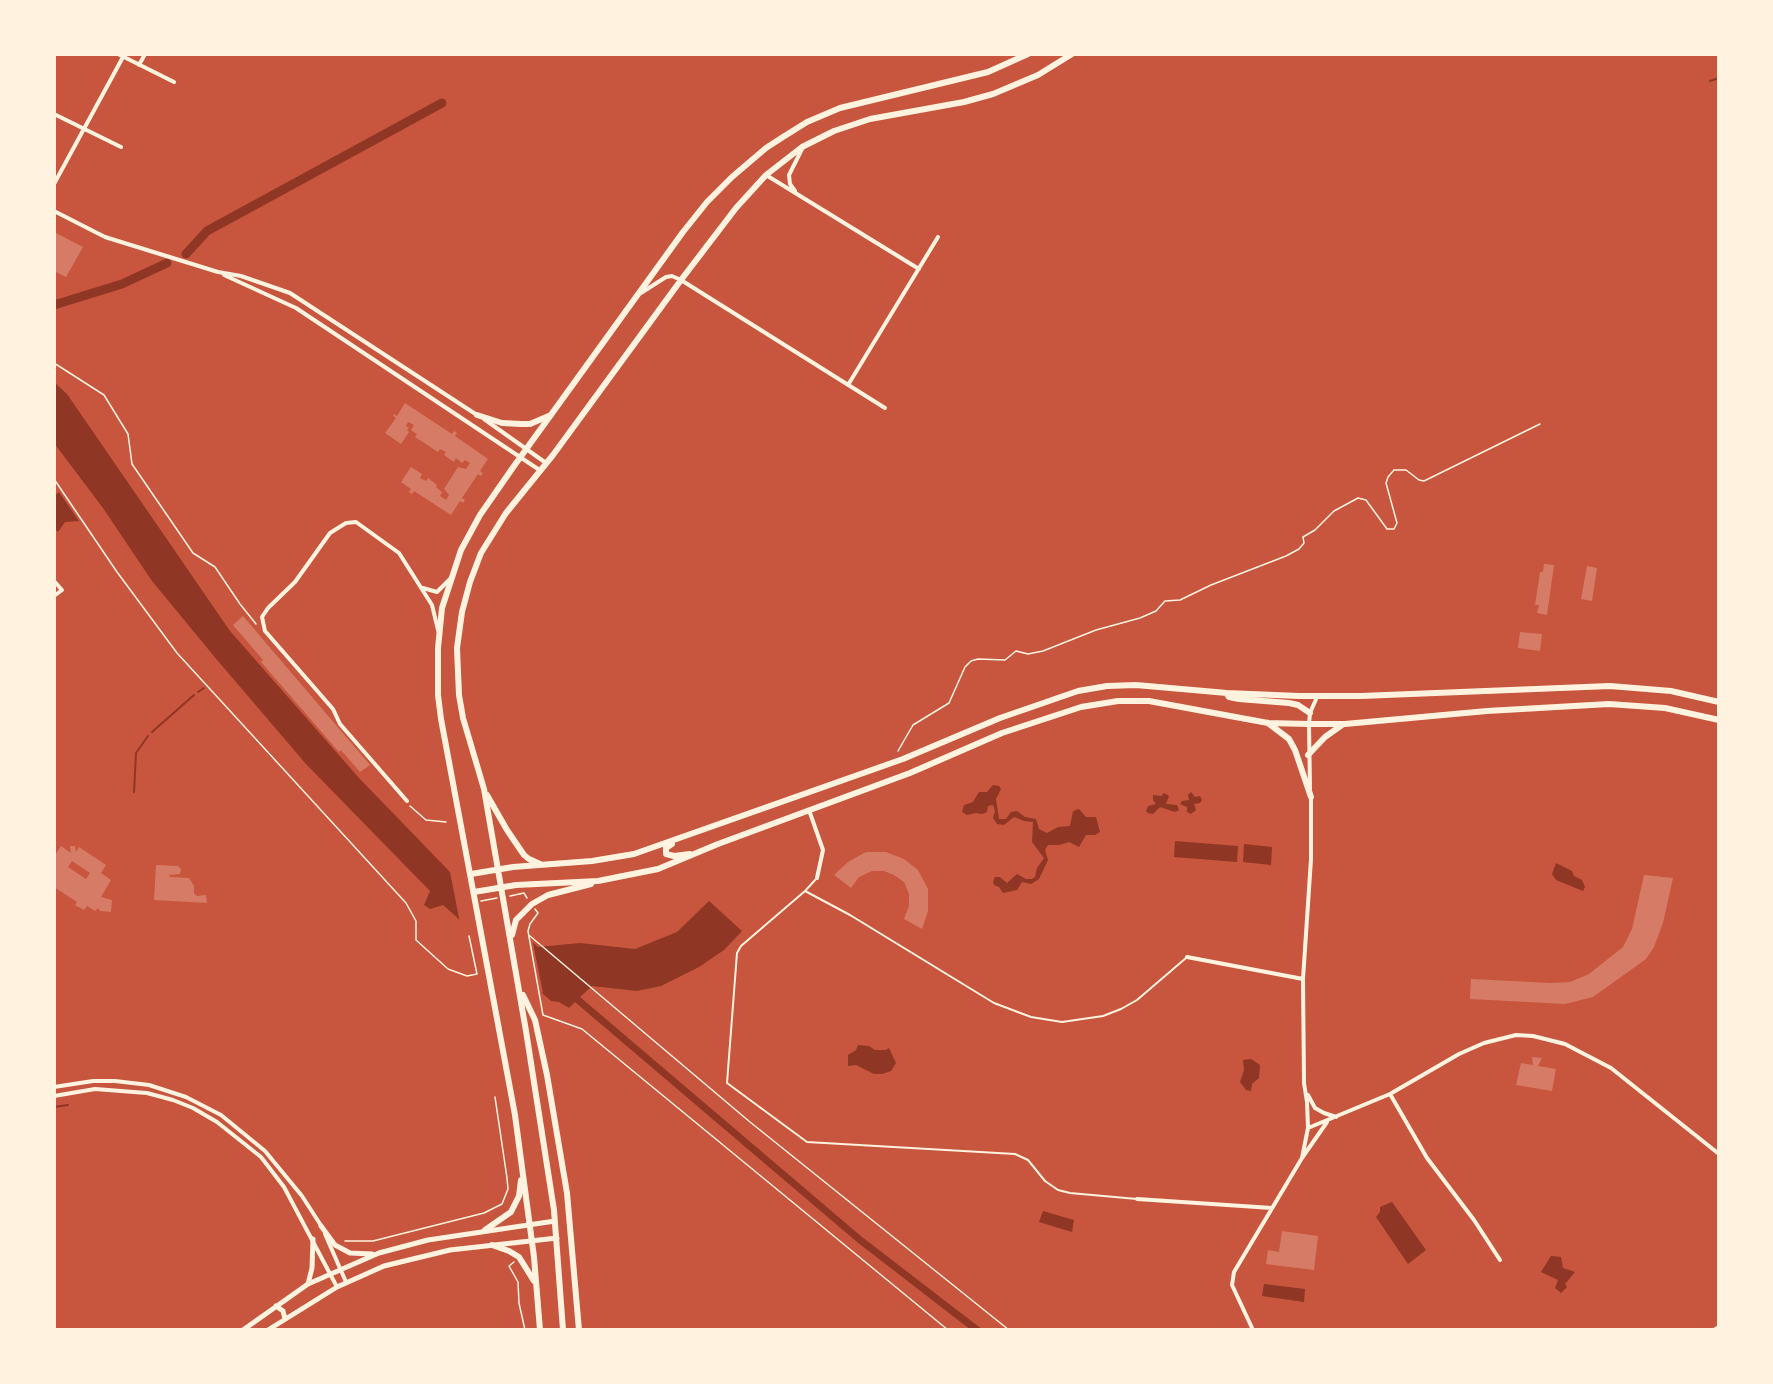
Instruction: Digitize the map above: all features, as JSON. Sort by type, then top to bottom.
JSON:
[{"type":"main road","points":[[540,1330],[515,1115],[438,695],[439,634],[442,608],[461,550],[480,515],[683,232],[707,202],[732,177],[791,132],[807,122],[840,108],[987,72],[1028,54]]},
{"type":"main road","points":[[563,1330],[555,1221],[519,986],[484,789],[459,695],[457,648],[462,612],[470,582],[492,534],[506,513],[541,471],[742,200],[766,175],[802,147],[834,131],[870,119],[964,102],[993,94],[1038,75],[1072,54]]},
{"type":"main road","points":[[477,415],[508,424],[530,424],[552,415]]},
{"type":"main road","points":[[471,874],[499,869],[618,858],[680,839],[903,759],[1000,718],[1078,691],[1107,686],[1136,685],[1227,693],[1318,696],[1610,686],[1671,691],[1719,702]]},
{"type":"main road","points":[[1227,693],[1230,697],[1239,699],[1298,705],[1310,713]]},
{"type":"main road","points":[[511,942],[516,920],[523,911],[548,895],[598,881],[658,869],[910,773],[1002,733],[1081,707],[1118,701],[1149,701],[1268,723],[1345,724],[1476,712],[1609,704],[1658,707],[1719,720]]},
{"type":"main road","points":[[1268,723],[1289,739],[1311,797]]},
{"type":"main road","points":[[1308,755],[1325,737],[1345,724]]},
{"type":"main road","points":[[484,789],[524,855],[528,859],[545,865]]},
{"type":"main road","points":[[680,839],[666,848],[666,854],[674,856],[702,852]]},
{"type":"main road","points":[[474,891],[598,881]]},
{"type":"main road","points":[[519,986],[535,1020],[547,1075],[567,1193],[579,1330]]},
{"type":"main road","points":[[485,1230],[511,1212],[516,1204],[522,1170]]},
{"type":"main road","points":[[243,1330],[308,1284],[340,1268],[379,1253],[428,1240],[555,1221]]},
{"type":"main road","points":[[321,1227],[335,1245],[350,1253],[361,1255],[379,1253]]},
{"type":"main road","points":[[268,1330],[346,1282],[405,1259],[450,1250],[557,1238]]},
{"type":"main road","points":[[308,1284],[312,1268],[313,1239]]},
{"type":"main road","points":[[492,1245],[519,1257],[532,1276],[537,1290]]},
{"type":"main road","points":[[276,1306],[285,1313],[285,1319]]},
{"type":"street","points":[[118,54],[174,82]]},
{"type":"street","points":[[139,65],[145,54]]},
{"type":"street","points":[[54,184],[123,57]]},
{"type":"street","points":[[54,114],[121,147]]},
{"type":"street","points":[[795,191],[790,184],[789,175],[802,147]]},
{"type":"street","points":[[766,175],[919,269]]},
{"type":"street","points":[[54,211],[105,237],[218,272],[241,276],[299,298],[547,463]]},
{"type":"street","points":[[848,385],[938,237]]},
{"type":"street","points":[[218,272],[296,308],[541,471]]},
{"type":"street","points":[[641,293],[666,277],[672,276],[681,280],[885,408]]},
{"type":"street","points":[[406,801],[340,724],[333,710],[265,631],[262,623],[265,612],[295,582],[330,533],[350,521],[361,524],[399,553],[432,605],[439,634]]},
{"type":"street","points":[[422,588],[437,592],[452,576]]},
{"type":"street","points":[[54,581],[62,590],[54,596]]},
{"type":"street","points":[[1302,1158],[1308,1128],[1304,1083],[1303,979],[1311,859],[1309,724],[1310,713],[1318,696]]},
{"type":"street","points":[[809,810],[823,850],[817,878]]},
{"type":"street","points":[[1187,957],[1303,979]]},
{"type":"street","points":[[1308,1128],[1337,1118],[1390,1094],[1484,1043],[1516,1035],[1533,1036],[1565,1044],[1611,1068],[1719,1154]]},
{"type":"street","points":[[54,1087],[93,1081],[149,1085],[186,1097],[221,1115],[265,1151],[302,1196],[321,1227],[346,1282]]},
{"type":"street","points":[[1304,1083],[1311,1104],[1337,1118]]},
{"type":"street","points":[[54,1096],[95,1089],[147,1093],[193,1108],[235,1135],[261,1157],[284,1187],[337,1287]]},
{"type":"street","points":[[1390,1094],[1427,1158],[1474,1220],[1500,1260]]},
{"type":"street","points":[[1253,1330],[1232,1282],[1234,1272],[1302,1158],[1328,1121]]},
{"type":"street","points":[[1137,1199],[1272,1208]]},
{"type":"street","points":[[1714,1330],[1719,1327]]},
{"type":"lane","points":[[817,878],[741,946],[737,953],[727,1083],[807,1142],[1015,1154],[1029,1160],[1045,1181],[1058,1190],[1137,1199]]},
{"type":"lane","points":[[805,891],[860,921],[994,1003],[1031,1017],[1062,1022],[1103,1016],[1137,1000],[1187,957]]},
{"type":"path","points":[[54,363],[104,395],[128,434],[132,464],[193,553],[215,567],[261,630]]},
{"type":"path","points":[[898,751],[913,725],[949,703],[965,667],[971,661],[1005,660],[1016,651],[1028,654],[1043,651],[1096,630],[1140,618],[1157,610],[1165,601],[1180,600],[1299,549],[1304,543],[1303,537],[1315,530],[1334,511],[1358,498],[1366,500],[1387,529],[1394,529],[1397,523],[1386,483],[1394,470],[1406,470],[1424,481],[1540,424]]},
{"type":"path","points":[[54,479],[117,572],[177,652],[406,903],[416,921],[416,939],[448,969],[467,976],[477,974],[469,936]]},
{"type":"path","points":[[406,801],[426,820],[446,822]]},
{"type":"path","points":[[476,902],[518,894]]},
{"type":"path","points":[[538,913],[528,931],[543,1015],[582,1029],[948,1330]]},
{"type":"path","points":[[529,936],[750,1122],[1009,1330]]},
{"type":"path","points":[[343,1241],[373,1241],[484,1213],[502,1204],[508,1189],[495,1097]]},
{"type":"path","points":[[512,1264],[509,1266],[518,1282],[519,1303],[525,1330]]},
{"type":"shaded area","points":[[54,382],[67,394],[230,631],[359,778],[450,872],[538,947],[580,943],[635,949],[677,932],[709,901],[742,931],[724,950],[699,967],[661,986],[637,991],[592,986],[580,997],[862,1237],[983,1330],[971,1330],[857,1242],[575,1002],[569,1008],[559,1002],[551,1001],[443,905],[430,909],[424,905],[430,891],[306,764],[218,661],[152,581],[103,508],[54,443]]},
{"type":"shaded area","points":[[59,492],[79,521],[65,522],[58,532],[54,528],[54,496]]},
{"type":"shaded area","points":[[993,785],[1001,789],[996,799],[999,819],[1006,819],[1011,812],[1017,811],[1025,817],[1036,819],[1039,829],[1047,833],[1058,827],[1070,826],[1073,811],[1079,809],[1086,817],[1096,817],[1100,832],[1095,835],[1086,835],[1079,847],[1069,842],[1048,845],[1045,850],[1048,860],[1039,879],[1031,884],[1022,882],[1017,890],[1003,893],[999,887],[994,885],[995,877],[1000,877],[1007,883],[1017,874],[1026,879],[1032,879],[1044,858],[1032,842],[1033,822],[1014,817],[1004,825],[997,824],[993,818],[995,811],[993,805],[988,806],[987,812],[982,814],[967,815],[962,812],[964,805],[973,802],[979,792],[987,792]]},
{"type":"shaded area","points":[[1191,792],[1195,797],[1200,796],[1202,800],[1194,804],[1196,810],[1191,814],[1187,812],[1187,807],[1180,804],[1182,801],[1189,800],[1188,795]]},
{"type":"shaded area","points":[[1164,793],[1169,796],[1166,804],[1177,805],[1179,810],[1175,812],[1160,807],[1153,814],[1148,813],[1146,811],[1148,806],[1156,804],[1153,795],[1161,796]]},
{"type":"shaded area","points":[[1175,841],[1238,846],[1237,862],[1174,857]]},
{"type":"shaded area","points":[[1244,844],[1272,847],[1271,865],[1243,862]]},
{"type":"shaded area","points":[[1556,863],[1572,871],[1574,876],[1582,880],[1585,887],[1583,891],[1556,880],[1552,874]]},
{"type":"shaded area","points":[[858,1045],[869,1046],[875,1050],[889,1048],[896,1063],[891,1071],[882,1074],[874,1074],[856,1065],[848,1066],[848,1055],[856,1050]]},
{"type":"shaded area","points":[[1251,1059],[1260,1065],[1259,1078],[1252,1084],[1251,1091],[1246,1090],[1240,1082],[1244,1070],[1243,1060]]},
{"type":"shaded area","points":[[1392,1202],[1426,1250],[1408,1264],[1376,1217],[1380,1212],[1380,1207]]},
{"type":"shaded area","points":[[1043,1211],[1074,1220],[1072,1232],[1039,1222]]},
{"type":"shaded area","points":[[1551,1256],[1561,1257],[1563,1268],[1575,1272],[1561,1293],[1555,1288],[1558,1280],[1541,1272]]},
{"type":"shaded area","points":[[1264,1284],[1305,1289],[1304,1302],[1262,1296]]},
{"type":"pier","points":[[449,867],[532,938],[543,993],[535,990],[460,923]]},
{"type":"building","points":[[54,232],[83,247],[66,277],[54,271]]},
{"type":"building","points":[[405,403],[452,434],[454,431],[457,433],[455,436],[488,459],[480,471],[483,473],[481,476],[478,474],[462,498],[465,500],[463,503],[460,501],[451,515],[414,491],[412,494],[409,492],[411,489],[401,482],[411,467],[422,474],[420,478],[426,481],[428,478],[437,485],[436,487],[442,492],[440,496],[446,500],[449,495],[444,489],[458,467],[466,469],[470,463],[465,460],[462,463],[456,458],[454,462],[444,455],[446,452],[440,449],[438,452],[415,437],[417,434],[411,430],[414,425],[408,422],[406,426],[409,432],[401,444],[385,433],[396,418],[394,414],[397,416]]},
{"type":"building","points":[[1544,564],[1554,565],[1547,615],[1537,613],[1539,605],[1535,605],[1540,572],[1543,572]]},
{"type":"building","points":[[1587,566],[1597,568],[1592,601],[1581,599]]},
{"type":"building","points":[[243,616],[370,765],[360,772],[341,750],[339,752],[261,662],[263,660],[233,625]]},
{"type":"building","points":[[1520,632],[1542,634],[1540,651],[1518,648]]},
{"type":"building","points":[[61,846],[71,853],[70,846],[75,846],[76,852],[79,847],[106,865],[101,873],[111,880],[101,897],[112,900],[111,912],[100,911],[98,908],[95,911],[87,906],[84,910],[75,905],[77,902],[54,887],[54,857]],"holes":[[[72,861],[90,873],[86,879],[68,867]]]},
{"type":"building","points":[[866,852],[886,852],[904,859],[918,870],[928,889],[928,911],[922,929],[904,919],[909,906],[909,894],[904,882],[894,875],[884,871],[872,871],[859,877],[851,888],[834,875],[848,862]]},
{"type":"building","points":[[156,865],[178,866],[181,869],[180,874],[169,875],[170,877],[189,878],[194,886],[194,893],[197,896],[206,895],[207,903],[154,900]]},
{"type":"building","points":[[1644,875],[1673,878],[1663,923],[1654,947],[1646,959],[1593,997],[1565,1004],[1470,999],[1471,979],[1551,983],[1570,982],[1589,974],[1623,947],[1632,929]]},
{"type":"building","points":[[1532,1057],[1542,1058],[1538,1066],[1556,1069],[1552,1091],[1516,1085],[1521,1063],[1533,1065]]},
{"type":"building","points":[[1282,1231],[1318,1236],[1314,1270],[1266,1264],[1268,1250],[1279,1252]]},
{"type":"waterway","points":[[1710,81],[1719,78]]},
{"type":"waterway","points":[[186,254],[207,231],[442,103]]},
{"type":"waterway","points":[[54,305],[122,284],[167,263]]},
{"type":"waterway","points":[[198,692],[204,688]]},
{"type":"waterway","points":[[152,732],[194,695]]},
{"type":"waterway","points":[[134,792],[136,753],[148,736]]},
{"type":"waterway","points":[[54,1107],[68,1105]]}]
